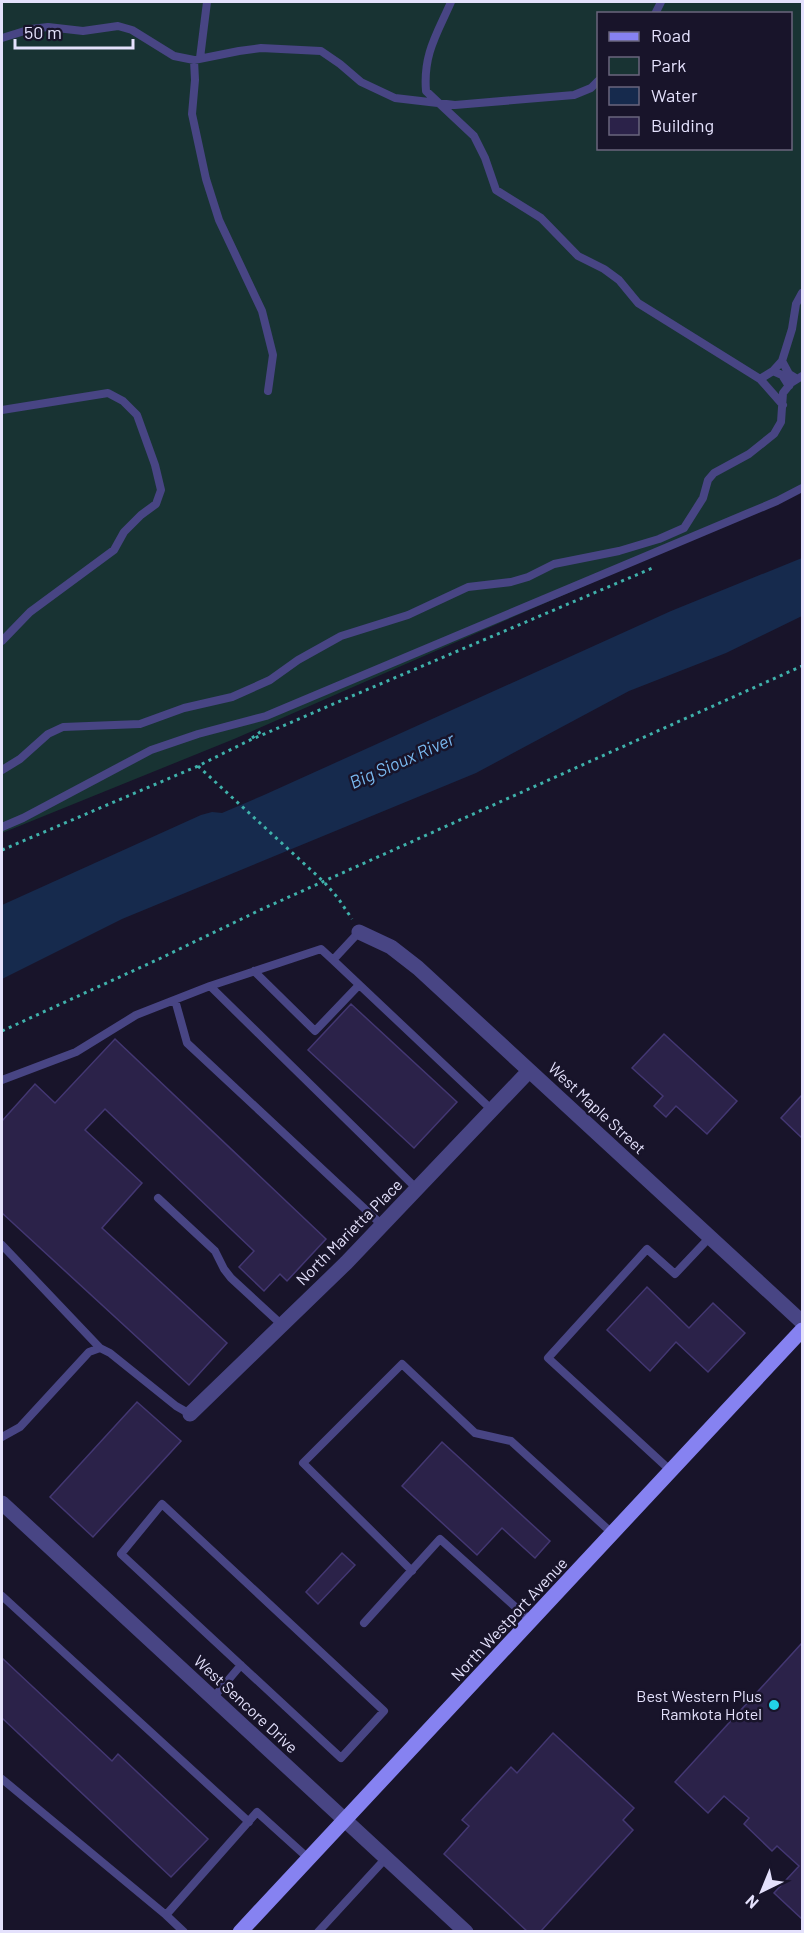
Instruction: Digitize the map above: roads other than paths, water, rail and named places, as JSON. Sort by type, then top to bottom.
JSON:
[{"type":"main road","name":"North Westport Avenue","points":[[240,1932],[802,1330]]},
{"type":"street","name":"West Maple Street","points":[[359,932],[391,947],[411,962],[802,1322]]},
{"type":"street","name":"North Marietta Place","points":[[190,1414],[382,1225],[529,1071]]},
{"type":"street","name":"West Sencore Drive","points":[[2,1503],[466,1932]]},
{"type":"lane","points":[[207,2],[197,59],[192,114],[206,179],[219,220],[262,311],[273,356],[268,391]]},
{"type":"lane","points":[[451,2],[431,45],[424,73],[426,91],[474,136],[485,158],[496,190],[541,218],[579,256],[604,268],[638,303],[760,379],[783,405]]},
{"type":"lane","points":[[2,38],[31,29],[48,27],[83,31],[118,26],[132,30],[174,56],[197,59],[261,48],[321,51],[361,82],[395,98],[441,104],[497,103],[574,95],[591,88],[597,82]]},
{"type":"lane","points":[[760,379],[773,371],[782,361],[792,329],[796,304],[802,293]]},
{"type":"lane","points":[[782,361],[789,374],[800,378]]},
{"type":"lane","points":[[773,371],[782,375],[789,386]]},
{"type":"lane","points":[[2,770],[20,759],[48,734],[63,727],[140,724],[184,708],[232,697],[270,680],[297,660],[341,636],[408,615],[468,587],[511,582],[528,577],[554,564],[619,551],[659,539],[684,528],[703,498],[708,480],[714,472],[749,454],[774,434],[781,422],[783,393],[800,378]]},
{"type":"lane","points":[[2,410],[108,393],[123,401],[137,415],[155,465],[161,490],[156,504],[124,532],[114,550],[30,612],[2,640]]},
{"type":"lane","points":[[2,826],[23,818],[151,750],[198,734],[266,716],[777,501],[802,488]]},
{"type":"lane","points":[[333,960],[359,932]]},
{"type":"lane","points":[[2,1080],[76,1052],[136,1015],[210,986],[321,949],[492,1110]]},
{"type":"lane","points":[[254,971],[315,1031],[359,985]]},
{"type":"lane","points":[[210,986],[417,1189]]},
{"type":"lane","points":[[175,1000],[187,1043],[382,1225]]},
{"type":"lane","points":[[158,1198],[215,1251],[231,1278],[282,1325]]},
{"type":"lane","points":[[671,1471],[548,1358],[647,1249],[675,1274],[711,1237]]},
{"type":"lane","points":[[2,1245],[100,1348],[110,1353],[176,1406],[190,1414]]},
{"type":"lane","points":[[2,1261],[9,1253]]},
{"type":"lane","points":[[2,1437],[20,1427],[89,1352],[100,1348]]},
{"type":"lane","points":[[412,1571],[303,1463],[402,1364],[475,1433],[511,1441],[613,1534]]},
{"type":"lane","points":[[162,1504],[384,1711],[341,1758],[241,1665],[121,1554],[162,1504]]},
{"type":"lane","points":[[364,1623],[440,1539],[531,1621]]},
{"type":"lane","points":[[2,1596],[249,1821]]},
{"type":"lane","points":[[213,1698],[241,1665]]},
{"type":"lane","points":[[2,1779],[184,1932]]},
{"type":"lane","points":[[166,1915],[257,1812],[308,1858]]},
{"type":"lane","points":[[318,1932],[386,1858]]},
{"type":"water","name":"Big Sioux River","points":[[802,558],[802,616],[726,653],[629,691],[476,773],[122,919],[2,979],[2,905],[201,815],[212,812],[222,813],[264,795],[671,611]]},
{"type":"place","name":"Best Western Plus Ramkota Hotel","points":[[774,1705]]}]
